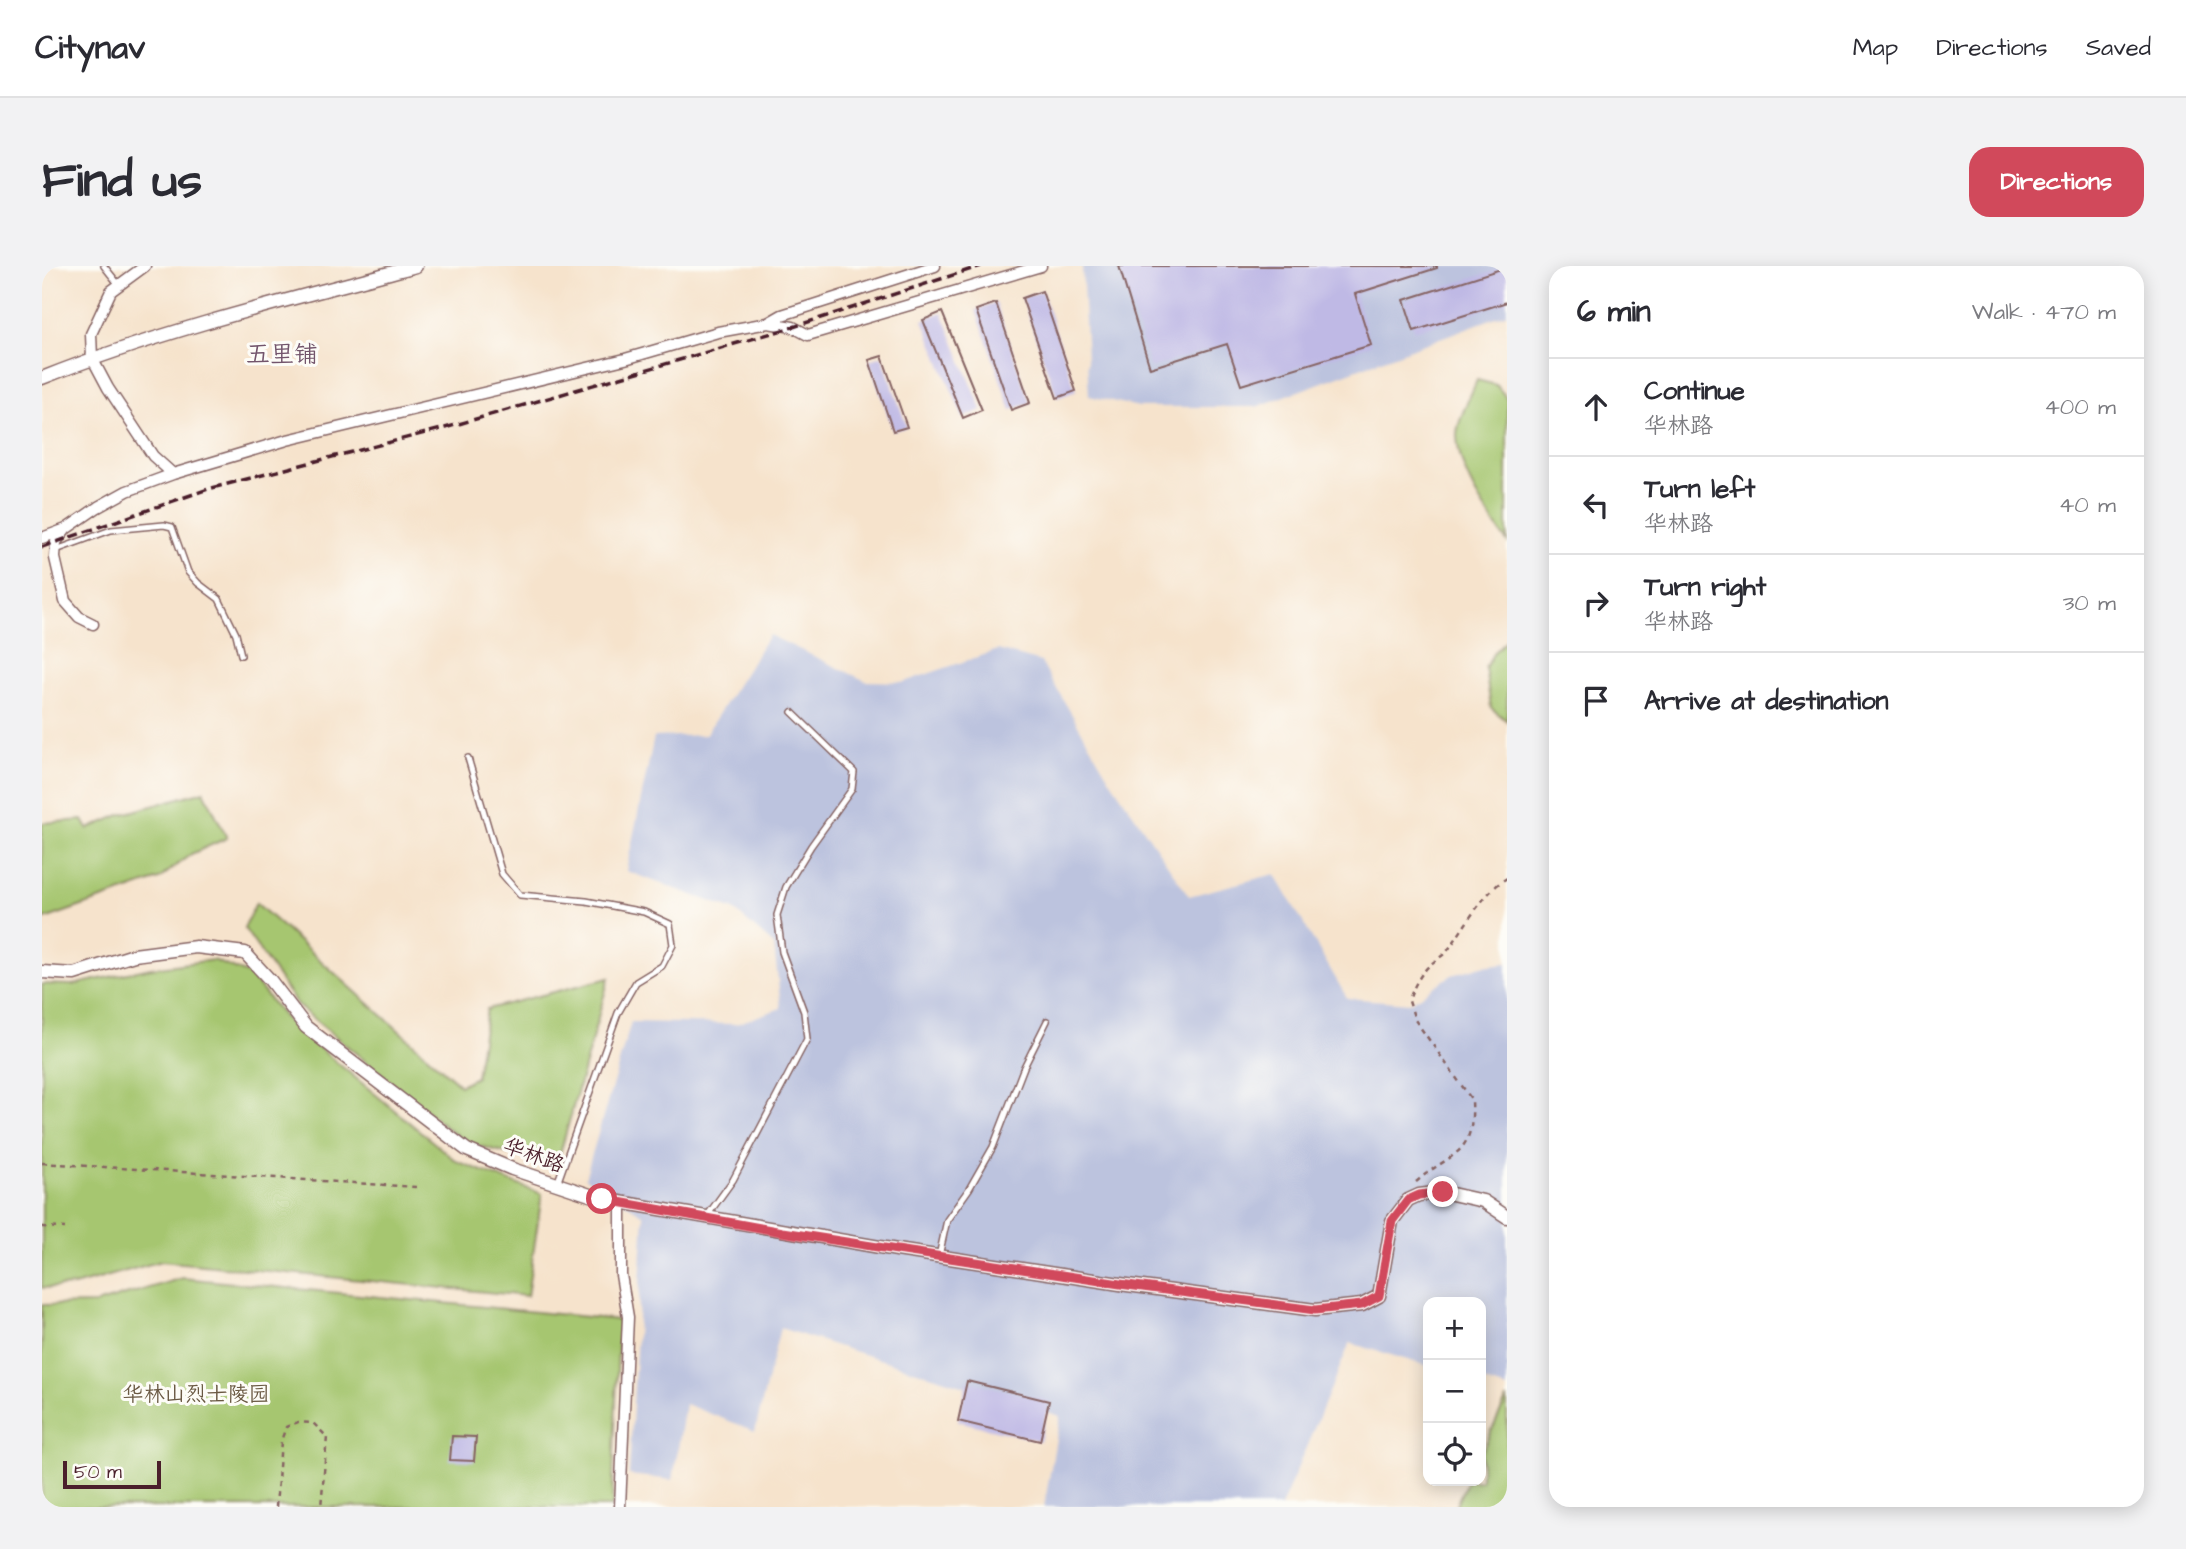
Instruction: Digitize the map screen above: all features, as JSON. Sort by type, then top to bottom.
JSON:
[{"type":"street","points":[[145,266],[111,291],[91,334],[92,358],[108,388],[153,456],[173,474]]},
{"type":"street","points":[[42,378],[92,358],[303,295],[416,266]]},
{"type":"street","points":[[768,323],[782,315],[935,266]]},
{"type":"street","points":[[42,538],[66,529],[97,507],[127,491],[173,474],[287,440],[625,359],[718,332],[768,323],[793,327],[808,335],[1041,266]]},
{"type":"street","points":[[66,529],[56,542],[65,601],[79,617],[93,624]]},
{"type":"street","name":"华林路","points":[[42,972],[74,974],[134,954],[196,947],[245,953],[270,980],[306,1027],[467,1150],[602,1199],[705,1218],[1120,1284],[1315,1310],[1362,1305],[1379,1296],[1392,1221],[1408,1200]]},
{"type":"street","points":[[1408,1200],[1419,1195],[1443,1192],[1483,1201],[1507,1217]]},
{"type":"street","points":[[620,1507],[628,1317],[621,1275],[621,1203]]},
{"type":"lane","points":[[104,266],[119,285]]},
{"type":"lane","points":[[56,550],[111,530],[164,525],[172,527],[188,572],[219,599],[236,634],[242,655]]},
{"type":"lane","points":[[705,1218],[733,1180],[807,1039],[804,1012],[782,952],[777,915],[786,887],[811,846],[852,789],[854,772],[792,712]]},
{"type":"lane","points":[[468,758],[502,874],[520,895],[586,901],[644,912],[670,924],[673,945],[662,966],[636,982],[618,1013],[556,1184]]},
{"type":"lane","points":[[939,1256],[947,1220],[993,1147],[1019,1077],[1047,1021]]},
{"type":"path","points":[[1408,1200],[1411,1187],[1458,1153],[1467,1142],[1473,1116],[1472,1100],[1415,1020],[1409,1001],[1418,979],[1445,953],[1486,897],[1507,878]]},
{"type":"path","points":[[42,1163],[416,1187]]},
{"type":"path","points":[[42,1227],[65,1228]]},
{"type":"path","points":[[276,1507],[281,1441],[286,1427],[298,1422],[313,1423],[327,1437],[321,1507]]},
{"type":"shaded area","points":[[1082,266],[1507,266],[1507,313],[1256,407],[1139,407],[1089,396]]},
{"type":"shaded area","points":[[769,635],[866,681],[904,682],[998,650],[1041,662],[1111,781],[1189,896],[1275,874],[1347,998],[1409,1003],[1452,975],[1482,966],[1507,963],[1507,1389],[1486,1383],[1486,1297],[1423,1297],[1423,1365],[1350,1343],[1281,1507],[1044,1507],[1060,1416],[780,1328],[755,1431],[685,1404],[673,1480],[629,1475],[644,1215],[585,1178],[631,1022],[736,1024],[781,1008],[774,945],[734,910],[626,871],[654,737],[705,735]]},
{"type":"green space","points":[[1477,380],[1496,385],[1507,398],[1507,542],[1475,492],[1459,450],[1457,430]]},
{"type":"green space","points":[[1507,639],[1507,721],[1491,708],[1485,668],[1494,652]]},
{"type":"green space","points":[[204,791],[227,838],[191,854],[159,879],[42,920],[42,823],[83,820],[88,829],[120,815]]},
{"type":"green space","points":[[256,903],[460,1085],[476,1077],[487,1009],[609,978],[557,1165],[466,1143],[298,1006],[244,928]]},
{"type":"green space","points":[[213,960],[250,975],[288,1022],[456,1161],[542,1194],[527,1296],[161,1261],[74,1286],[42,1288],[42,984],[72,985],[151,968]]},
{"type":"green space","name":"华林山烈士陵园","points":[[182,1278],[619,1320],[612,1507],[42,1507],[42,1305],[96,1304]]},
{"type":"green space","points":[[1507,1398],[1507,1494],[1500,1507],[1455,1507],[1465,1486],[1486,1486],[1486,1442]]},
{"type":"building","points":[[1119,266],[1437,268],[1355,294],[1371,345],[1241,385],[1227,344],[1150,368]]},
{"type":"building","points":[[1507,267],[1507,302],[1414,331],[1404,300]]},
{"type":"building","points":[[1042,291],[1076,391],[1057,398],[1022,298]]},
{"type":"building","points":[[996,303],[1030,403],[1011,410],[976,310]]},
{"type":"building","points":[[942,312],[982,410],[963,418],[923,320]]},
{"type":"building","points":[[882,356],[907,427],[893,431],[869,360]]},
{"type":"building","points":[[967,1381],[1049,1401],[1040,1441],[958,1421]]},
{"type":"building","points":[[452,1436],[476,1437],[474,1461],[450,1460]]},
{"type":"railway","points":[[42,547],[208,489],[445,428],[793,327],[981,266]]},
{"type":"district","name":"五里铺","points":[[282,354]]},
{"type":"route","points":[[602,1199],[897,1250],[1315,1310],[1362,1305],[1379,1296],[1392,1221],[1408,1200],[1419,1195],[1443,1192]]}]
